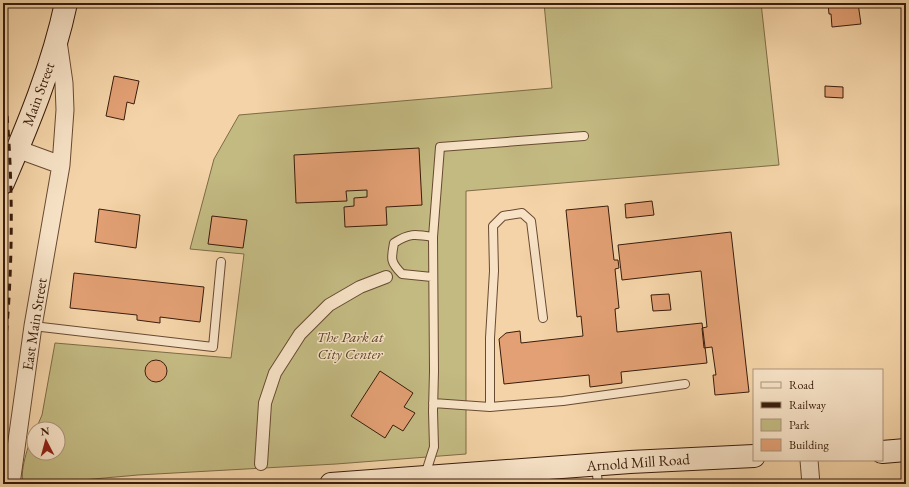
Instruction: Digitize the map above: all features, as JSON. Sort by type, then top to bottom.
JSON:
[{"type":"main road","name":"Main Street","points":[[3,183],[40,92],[58,37],[66,3]]},
{"type":"main road","points":[[883,452],[906,450]]},
{"type":"main road","name":"Arnold Mill Road","points":[[331,484],[596,474],[753,456]]},
{"type":"street","name":"East Main Street","points":[[11,484],[33,326],[61,165],[65,110],[64,83],[58,37]]},
{"type":"street","points":[[17,149],[61,165]]},
{"type":"street","points":[[261,464],[265,403],[275,373],[300,334],[329,305],[360,287],[386,277]]},
{"type":"street","points":[[809,461],[811,484]]},
{"type":"lane","points":[[425,481],[434,447],[432,278],[433,237],[440,147],[584,136]]},
{"type":"lane","points":[[490,408],[490,338],[494,271],[493,226],[504,216],[522,213],[531,221],[543,318]]},
{"type":"lane","points":[[432,278],[402,274],[393,265],[392,255],[394,243],[404,236],[417,235],[433,237]]},
{"type":"lane","points":[[33,326],[213,347],[222,262]]},
{"type":"lane","points":[[433,403],[490,408],[563,402],[686,384]]},
{"type":"green space","name":"The Park at City Center","points":[[544,3],[761,3],[779,165],[466,191],[466,454],[336,464],[138,475],[82,480],[57,484],[24,484],[22,474],[26,455],[26,461],[66,461],[66,421],[39,421],[42,415],[55,343],[231,358],[244,254],[190,249],[214,159],[239,115],[552,88]]},
{"type":"building","points":[[828,3],[858,3],[861,24],[832,27]]},
{"type":"building","points":[[114,76],[139,81],[134,104],[127,102],[124,120],[106,116]]},
{"type":"building","points":[[825,86],[843,87],[843,98],[825,97]]},
{"type":"building","points":[[419,148],[422,205],[386,207],[387,225],[345,227],[344,207],[354,206],[354,198],[367,197],[367,190],[346,191],[347,201],[296,203],[294,155]]},
{"type":"building","points":[[652,201],[654,215],[626,218],[625,204]]},
{"type":"building","points":[[608,206],[614,260],[618,260],[619,268],[615,269],[619,308],[615,309],[617,332],[702,323],[707,363],[621,372],[622,383],[590,387],[589,375],[504,384],[499,339],[506,333],[520,331],[521,343],[583,336],[581,316],[577,317],[566,210]]},
{"type":"building","points":[[99,209],[140,215],[136,248],[95,242]]},
{"type":"building","points":[[212,216],[247,220],[243,248],[208,244]]},
{"type":"building","points":[[731,232],[749,392],[715,395],[713,375],[716,375],[712,347],[704,348],[702,328],[707,327],[701,271],[622,280],[618,245]]},
{"type":"building","points":[[74,273],[204,287],[200,322],[160,317],[160,323],[137,320],[137,315],[70,308]]},
{"type":"building","points":[[669,294],[671,310],[653,311],[651,295]]},
{"type":"building","points":[[156,360],[164,363],[167,371],[164,379],[156,382],[148,379],[145,371],[148,363]]},
{"type":"building","points":[[380,371],[413,393],[404,407],[415,413],[403,431],[393,425],[385,438],[351,416]]},
{"type":"railway","points":[[3,74],[7,110],[11,184],[11,257],[7,331],[3,367]]}]
